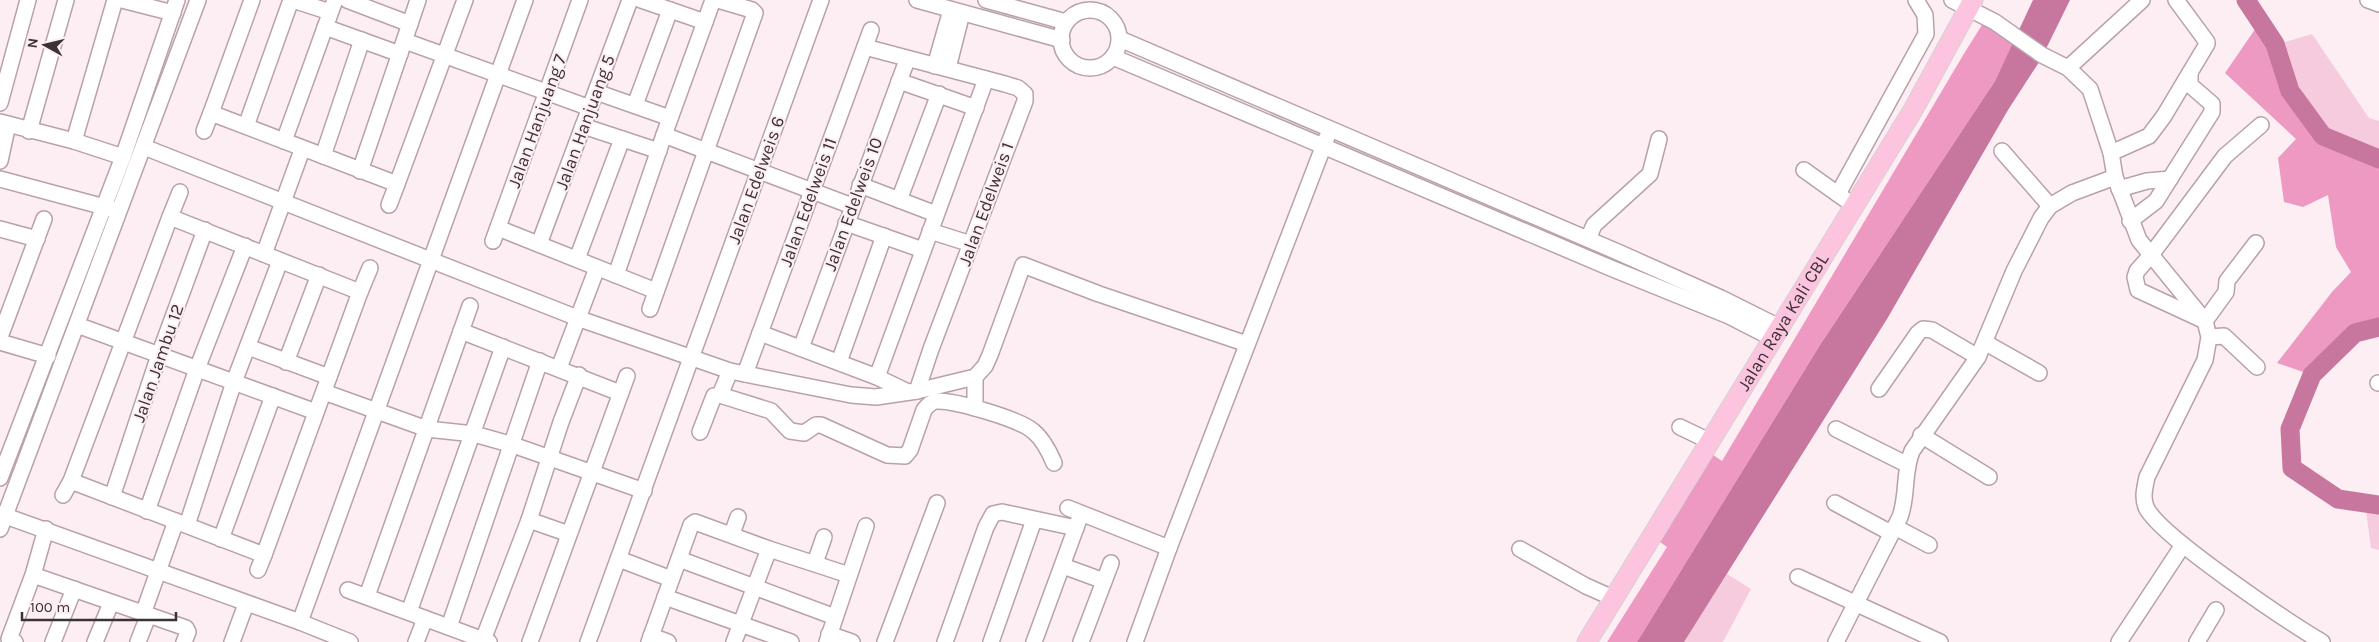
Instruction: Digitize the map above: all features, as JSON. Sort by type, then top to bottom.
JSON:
[{"type":"main road","name":"Jalan Raya Kali CBL","points":[[1586,642],[1913,110],[1964,3]]},
{"type":"street","points":[[0,103],[28,0]]},
{"type":"street","points":[[31,126],[66,0]]},
{"type":"street","points":[[74,141],[115,0]]},
{"type":"street","points":[[122,0],[175,7],[123,157],[111,208],[76,324],[1,519],[46,529],[350,642]]},
{"type":"street","points":[[0,478],[48,356],[111,208],[144,147],[198,0]]},
{"type":"street","points":[[204,131],[252,0]]},
{"type":"street","points":[[246,126],[292,0],[333,6],[284,141]]},
{"type":"street","points":[[347,0],[376,5],[410,24]]},
{"type":"street","points":[[360,171],[418,0]]},
{"type":"street","points":[[390,205],[465,0]]},
{"type":"street","points":[[300,622],[374,415],[432,262],[525,0]]},
{"type":"street","name":"Jalan Hanjuang 7","points":[[539,244],[496,234],[580,0]]},
{"type":"street","name":"Jalan Hanjuang 5","points":[[539,244],[630,0]]},
{"type":"street","points":[[641,0],[705,22]]},
{"type":"street","points":[[616,275],[713,0]]},
{"type":"street","points":[[650,309],[708,150],[754,13],[752,10],[718,0]]},
{"type":"street","name":"Jalan Edelweis 6","points":[[588,642],[692,360],[821,0]]},
{"type":"street","points":[[917,0],[1062,40]]},
{"type":"street","points":[[986,0],[1066,22]]},
{"type":"street","points":[[1836,193],[1926,34],[1926,15],[1916,0]]},
{"type":"street","points":[[2068,68],[2142,0]]},
{"type":"street","points":[[2111,153],[2149,136],[2190,74],[2207,42],[2176,0]]},
{"type":"street","points":[[2368,0],[2379,4]]},
{"type":"street","points":[[1964,3],[2042,55],[2068,68],[2090,89],[2111,153],[2117,183],[2130,221],[2139,240],[2205,321],[2209,337],[2205,360],[2147,477],[2144,488],[2144,499],[2152,516],[2183,545],[2317,641]]},
{"type":"street","points":[[1106,6],[1120,39],[1113,57],[1105,64],[1095,68],[1079,66],[1067,55],[1062,40],[1066,22],[1083,10],[1106,6]]},
{"type":"street","points":[[635,104],[670,10]]},
{"type":"street","points":[[941,67],[957,11]]},
{"type":"street","points":[[325,27],[362,40],[444,54],[590,108]]},
{"type":"street","name":"Jalan Edelweis 11","points":[[745,374],[871,30]]},
{"type":"street","points":[[1120,39],[1588,239],[1776,332]]},
{"type":"street","points":[[323,156],[362,40]]},
{"type":"street","name":"Jalan Edelweis 1","points":[[720,395],[771,411],[790,431],[804,433],[816,425],[821,425],[887,455],[905,456],[910,450],[924,410],[922,393],[931,349],[1025,101],[1025,94],[1018,88],[864,48]]},
{"type":"street","points":[[1113,57],[1324,146],[1724,307]]},
{"type":"street","name":"Jalan Edelweis 10","points":[[801,348],[907,60]]},
{"type":"street","points":[[2130,221],[2156,201],[2213,108],[2212,104],[2190,84],[2190,74]]},
{"type":"street","points":[[877,376],[986,79]]},
{"type":"street","points":[[899,81],[976,108]]},
{"type":"street","points":[[596,92],[635,104],[670,118]]},
{"type":"street","points":[[899,200],[939,94]]},
{"type":"street","points":[[211,113],[284,141],[302,150],[397,184]]},
{"type":"street","points":[[0,161],[3,120],[31,126],[123,157]]},
{"type":"street","points":[[2205,321],[2138,290],[2135,278],[2137,271],[2225,156],[2261,125]]},
{"type":"street","points":[[583,126],[659,151]]},
{"type":"street","points":[[1135,642],[1169,548],[1330,129]]},
{"type":"street","points":[[664,135],[760,169],[852,206]]},
{"type":"street","points":[[577,260],[622,139]]},
{"type":"street","points":[[1588,239],[1594,225],[1650,174],[1659,139]]},
{"type":"street","points":[[144,147],[432,262],[692,360],[730,371],[863,397],[922,393],[975,377],[985,366],[990,356],[1023,265],[1099,294],[1247,344]]},
{"type":"street","points":[[264,254],[302,150]]},
{"type":"street","points":[[2002,151],[2050,206]]},
{"type":"street","points":[[1804,170],[1853,205]]},
{"type":"street","points":[[0,179],[111,208]]},
{"type":"street","points":[[1836,642],[1905,504],[1906,464],[1922,435],[1952,397],[1982,350],[2014,270],[2050,206],[2072,193],[2117,183],[2170,179]]},
{"type":"street","points":[[860,185],[936,214]]},
{"type":"street","points":[[63,495],[71,482],[180,192]]},
{"type":"street","points":[[170,217],[360,292]]},
{"type":"street","points":[[0,337],[44,219]]},
{"type":"street","points":[[846,223],[923,250]]},
{"type":"street","points":[[0,229],[37,239]]},
{"type":"street","name":"Jalan Jambu 12","points":[[112,497],[159,355],[206,230]]},
{"type":"street","points":[[930,231],[971,244]]},
{"type":"street","points":[[838,362],[884,236]]},
{"type":"street","points":[[2205,321],[2226,292],[2227,281],[2256,243]]},
{"type":"street","points":[[539,244],[656,292]]},
{"type":"street","points":[[147,511],[197,368],[245,246]]},
{"type":"street","points":[[138,642],[160,570],[181,523],[280,261]]},
{"type":"street","points":[[258,570],[370,268]]},
{"type":"street","points":[[560,368],[580,319],[597,268]]},
{"type":"street","points":[[286,362],[319,275]]},
{"type":"street","points":[[367,596],[470,306]]},
{"type":"street","points":[[76,324],[273,396],[320,402],[374,415],[425,433],[474,434],[513,445],[644,490]]},
{"type":"street","points":[[1880,389],[1918,333],[1924,329],[1932,330],[2039,373]]},
{"type":"street","points":[[461,331],[620,393]]},
{"type":"street","points":[[760,333],[922,393],[975,408],[1031,429],[1043,442],[1054,463]]},
{"type":"street","points":[[2209,337],[2224,336],[2257,367]]},
{"type":"street","points":[[0,342],[48,356]]},
{"type":"street","points":[[409,612],[474,434],[503,347]]},
{"type":"street","points":[[248,348],[328,377]]},
{"type":"street","points":[[449,627],[513,445],[525,402],[540,361]]},
{"type":"street","points":[[700,432],[714,396],[720,395],[730,371]]},
{"type":"street","points":[[348,590],[486,641],[579,376]]},
{"type":"street","points":[[530,642],[627,376]]},
{"type":"street","points":[[975,377],[975,408]]},
{"type":"street","points":[[221,539],[273,396]]},
{"type":"street","points":[[1680,427],[1709,442]]},
{"type":"street","points":[[1836,429],[1906,464]]},
{"type":"street","points":[[1922,435],[1988,477]]},
{"type":"street","points":[[71,482],[264,555]]},
{"type":"street","points":[[885,642],[937,503]]},
{"type":"street","points":[[1835,503],[1929,545]]},
{"type":"street","points":[[1034,642],[1076,528],[1075,511],[1169,548]]},
{"type":"street","points":[[945,642],[990,518],[997,512],[1076,528]]},
{"type":"street","points":[[732,534],[738,517]]},
{"type":"street","points":[[529,520],[569,534]]},
{"type":"street","points":[[991,642],[1034,520]]},
{"type":"street","points":[[668,642],[650,639],[693,523],[701,523],[769,549],[849,575]]},
{"type":"street","points":[[852,642],[828,638],[866,526]]},
{"type":"street","points":[[10,641],[33,575],[46,529]]},
{"type":"street","points":[[815,563],[824,536]]},
{"type":"street","points":[[2119,642],[2183,545]]},
{"type":"street","points":[[734,642],[769,549]]},
{"type":"street","points":[[1520,549],[1580,582],[1614,598]]},
{"type":"street","points":[[619,559],[671,579]]},
{"type":"street","points":[[679,559],[835,617]]},
{"type":"street","points":[[1081,642],[1111,564]]},
{"type":"street","points":[[1063,566],[1104,581]]},
{"type":"street","points":[[33,575],[188,630],[184,642]]},
{"type":"street","points":[[1798,577],[1940,642]]},
{"type":"street","points":[[53,642],[74,589]]},
{"type":"street","points":[[665,597],[791,642]]},
{"type":"street","points":[[95,642],[111,603]]},
{"type":"street","points":[[232,642],[246,604]]},
{"type":"street","points":[[2196,642],[2216,610]]},
{"type":"street","points":[[416,642],[425,619]]},
{"type":"shaded area","points":[[2033,0],[2070,0],[2041,59],[2008,110],[1887,319],[1684,642],[1637,642],[1820,345],[1995,81]]},
{"type":"shaded area","points":[[1995,22],[2016,37],[1995,81],[1820,345],[1637,642],[1607,642],[1667,547],[1653,537],[1703,448],[1722,461],[1965,52],[1982,25]]},
{"type":"shaded area","points":[[2260,22],[2275,44],[2290,91],[2323,136],[2379,159],[2379,327],[2355,333],[2312,375],[2277,363],[2332,292],[2351,272],[2336,247],[2328,195],[2303,207],[2284,202],[2278,158],[2296,139],[2225,73]]},
{"type":"shaded area","points":[[2312,34],[2369,118],[2379,121],[2379,159],[2323,136],[2290,92],[2275,45]]},
{"type":"shaded area","points":[[2365,503],[2379,505],[2379,550],[2371,548]]},
{"type":"shaded area","points":[[1727,574],[1751,589],[1723,642],[1683,642]]},
{"type":"waterway","points":[[2246,0],[2275,44],[2290,91],[2323,136],[2379,159]]},
{"type":"waterway","points":[[2379,327],[2355,333],[2312,375],[2290,429],[2292,468],[2338,499],[2379,505]]}]
